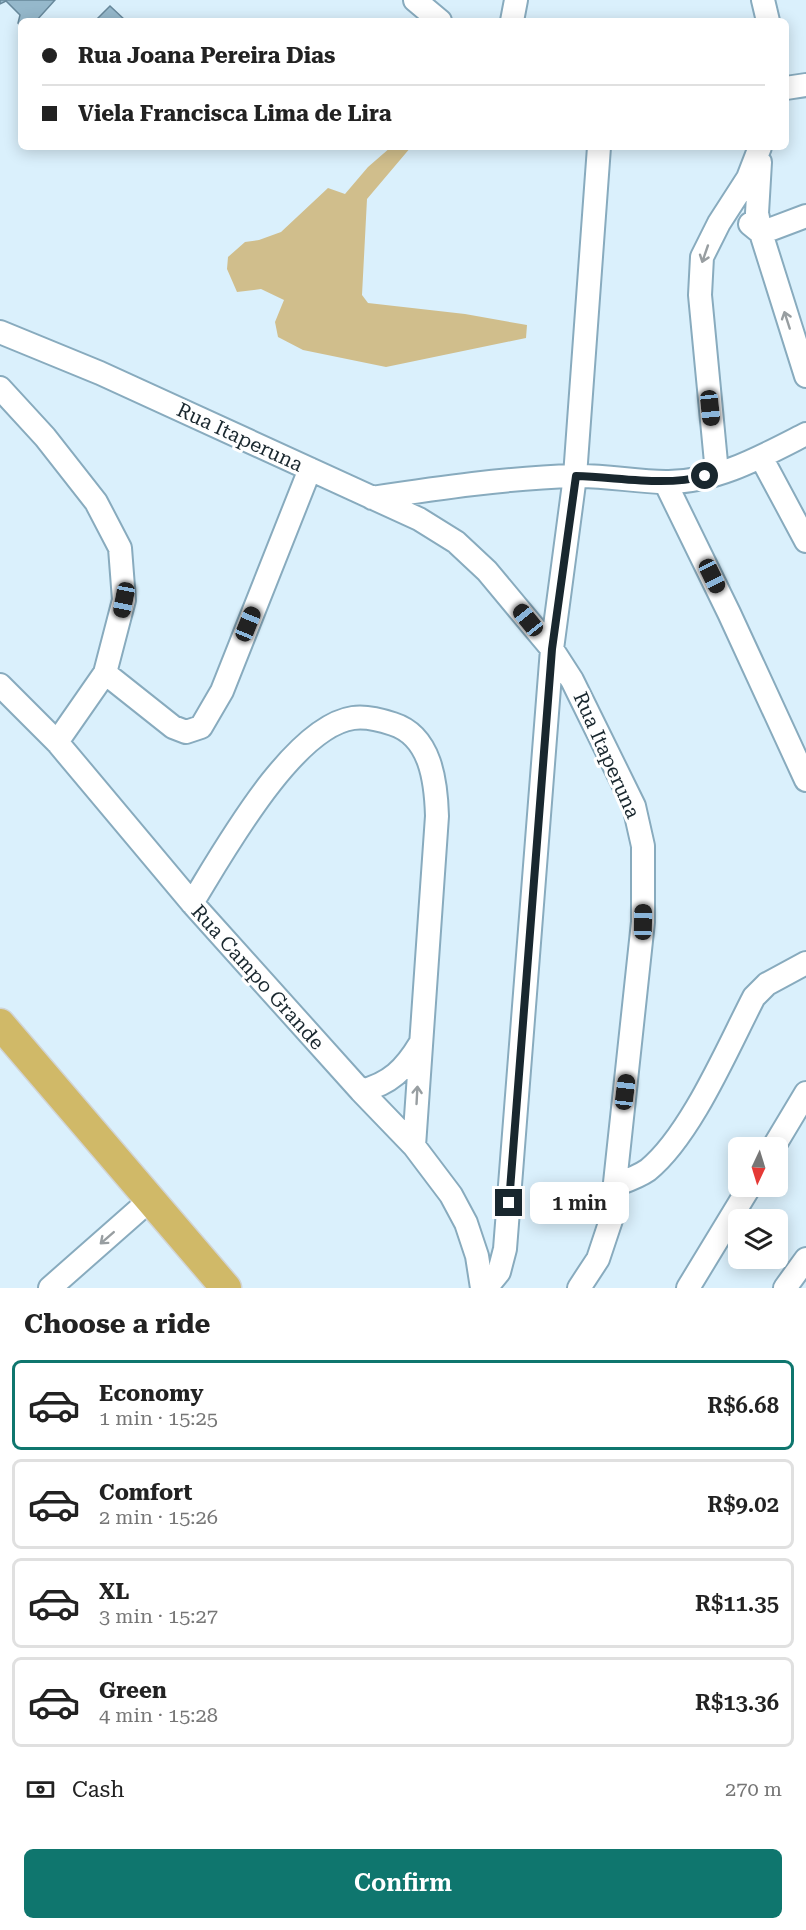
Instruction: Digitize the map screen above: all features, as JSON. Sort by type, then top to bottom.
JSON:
[{"type":"main road","points":[[0,1024],[226,1288]]},
{"type":"street","points":[[415,0],[436,18]]},
{"type":"street","points":[[513,18],[516,0]]},
{"type":"street","points":[[763,0],[767,18]]},
{"type":"street","points":[[789,88],[806,85]]},
{"type":"street","points":[[484,1288],[499,1272],[506,1249],[552,649],[576,476],[599,150]]},
{"type":"street","points":[[717,473],[700,295],[702,257],[718,223],[748,178],[759,150]]},
{"type":"street","points":[[760,150],[757,213],[761,233],[806,376]]},
{"type":"street","points":[[761,233],[806,216]]},
{"type":"street","points":[[718,223],[743,219],[761,233]]},
{"type":"street","name":"Rua Itaperuna","points":[[0,332],[100,373],[419,519],[456,542],[487,571],[552,649],[572,680],[634,806],[643,846],[643,922],[611,1220],[598,1260],[579,1288]]},
{"type":"street","points":[[0,388],[45,437],[96,502],[120,548],[124,600],[105,673],[57,742]]},
{"type":"street","points":[[370,498],[472,483],[576,476],[624,477],[665,482],[717,473],[761,457],[806,434]]},
{"type":"street","points":[[761,457],[806,541]]},
{"type":"street","points":[[105,673],[173,727],[186,732],[201,727],[222,691],[310,469]]},
{"type":"street","points":[[665,482],[729,613],[806,780]]},
{"type":"street","name":"Rua Campo Grande","points":[[2,690],[57,742],[192,903],[361,1091],[414,1146],[451,1194],[466,1223],[484,1288]]},
{"type":"street","points":[[192,903],[284,764],[318,734],[352,718],[379,720],[401,727],[424,747],[436,785],[437,816],[414,1146]]},
{"type":"street","points":[[615,1185],[641,1175],[651,1168],[684,1130],[754,996],[767,984],[806,963]]},
{"type":"street","points":[[361,1091],[381,1086],[396,1076],[420,1044]]},
{"type":"street","points":[[780,1137],[806,1093]]},
{"type":"street","points":[[688,1288],[743,1197]]},
{"type":"street","points":[[50,1288],[151,1200]]},
{"type":"street","points":[[785,1288],[806,1259]]},
{"type":"shaded area","points":[[388,150],[408,150],[367,199],[362,295],[368,303],[465,314],[527,325],[526,338],[386,367],[303,350],[278,337],[275,322],[284,300],[261,289],[237,292],[227,269],[228,257],[245,242],[259,240],[281,232],[328,188],[345,194],[368,167]]},
{"type":"building","points":[[0,0],[55,0],[39,18],[19,18],[20,15],[6,1],[0,4]]},
{"type":"building","points":[[110,6],[123,18],[98,18]]},
{"type":"route","points":[[509,1203],[552,649],[576,476],[624,477],[665,482],[693,480],[705,476]]}]
